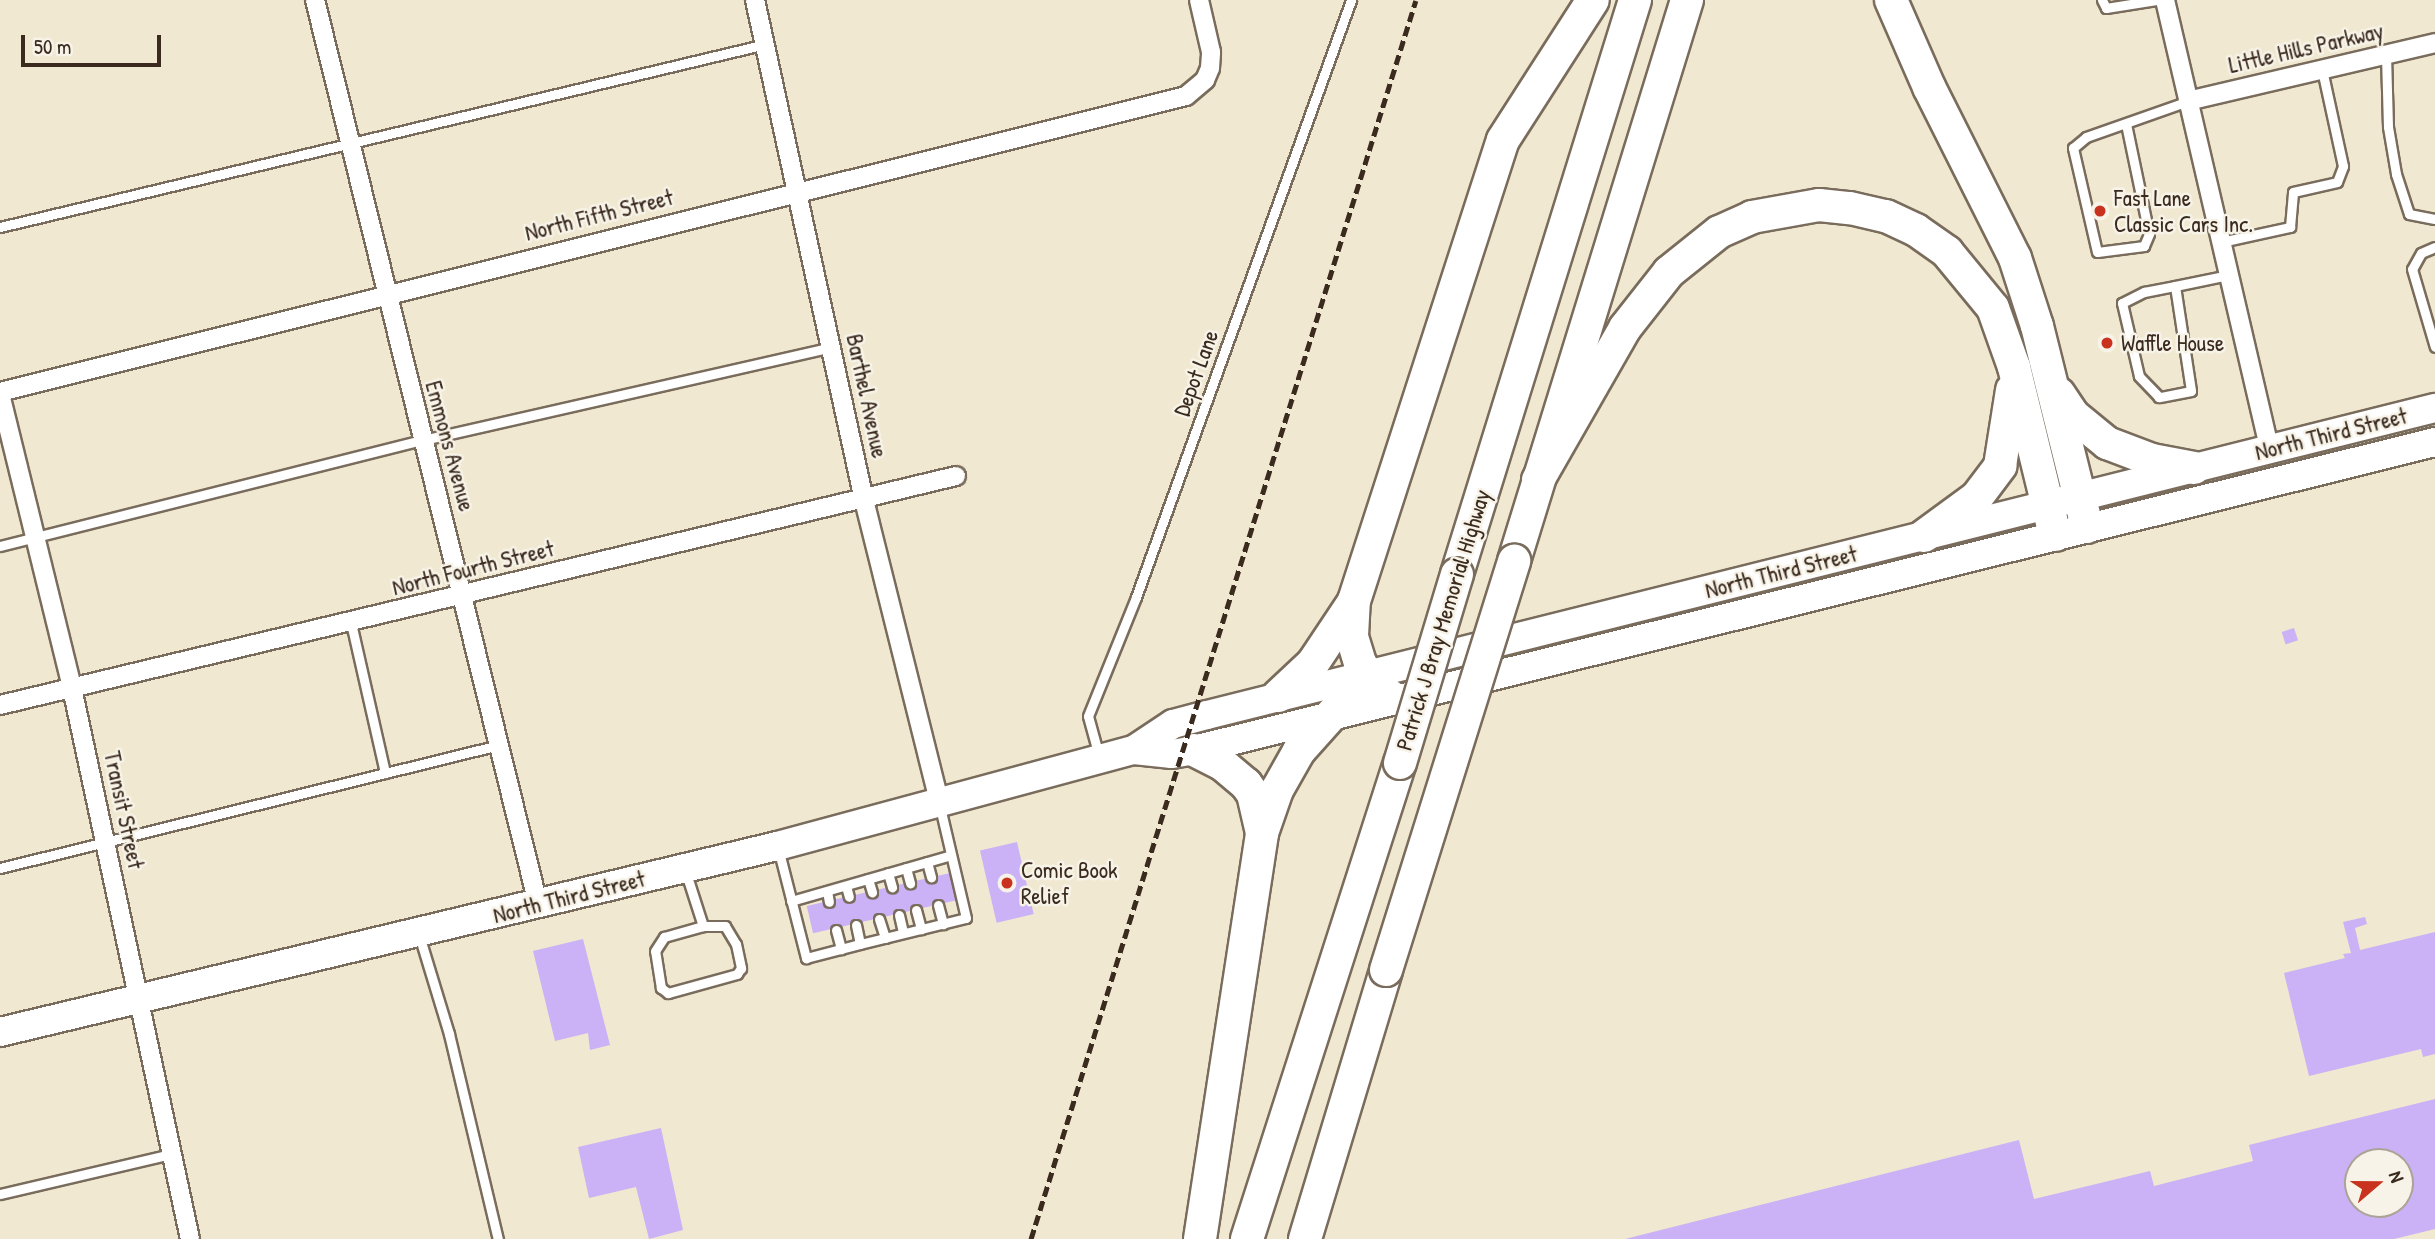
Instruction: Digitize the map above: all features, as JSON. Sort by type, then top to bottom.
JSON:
[{"type":"highway","points":[[1394,699],[1367,676],[1352,636],[1354,601],[1503,141],[1593,0]]},
{"type":"highway","name":"Patrick J Bray Memorial Highway","points":[[1247,1239],[1400,763],[1635,0]]},
{"type":"highway","points":[[1305,1239],[1687,0]]},
{"type":"highway","points":[[1891,0],[1929,87],[2015,258],[2053,388],[2083,512]]},
{"type":"highway","points":[[1538,480],[1625,328],[1670,272],[1720,233],[1783,209],[1850,208],[1886,216],[1916,230],[1947,252],[1974,280],[1993,307],[2014,368],[2055,535]]},
{"type":"highway","points":[[1924,536],[1977,497],[2000,466],[2014,368]]},
{"type":"highway","points":[[2053,388],[2074,416],[2107,443],[2152,460],[2194,468]]},
{"type":"highway","points":[[1278,696],[1313,663],[1354,601]]},
{"type":"highway","points":[[1200,1239],[1262,832],[1289,769],[1330,715],[1367,676]]},
{"type":"highway","points":[[1194,750],[1222,764],[1246,784],[1253,794],[1262,832]]},
{"type":"main road","name":"North Third Street","points":[[0,1031],[138,1001],[685,869],[1099,758],[1134,750],[1172,754],[1194,750],[2055,535],[2083,512],[2194,468],[2435,408]]},
{"type":"main road","name":"North Third Street","points":[[1134,750],[1172,724],[2048,505],[2083,512],[2435,442]]},
{"type":"street","name":"Emmons Avenue","points":[[314,0],[464,595],[538,904]]},
{"type":"street","name":"Barthel Avenue","points":[[755,0],[799,191],[864,500],[939,801]]},
{"type":"street","name":"North Fifth Street","points":[[0,393],[386,293],[1186,96],[1205,80],[1211,52],[1199,0]]},
{"type":"street","points":[[2165,0],[2270,450]]},
{"type":"street","name":"Little Hills Parkway","points":[[2188,101],[2435,43]]},
{"type":"street","name":"Transit Street","points":[[0,393],[38,537],[72,688],[190,1239]]},
{"type":"street","name":"North Fourth Street","points":[[0,705],[956,476]]},
{"type":"lane","name":"Depot Lane","points":[[1099,758],[1088,716],[1136,597],[1351,0]]},
{"type":"lane","points":[[2102,0],[2106,8],[2157,0]]},
{"type":"lane","points":[[0,227],[766,44]]},
{"type":"lane","points":[[2386,55],[2388,127],[2396,174],[2409,214],[2435,219]]},
{"type":"lane","points":[[2221,242],[2290,227],[2293,192],[2336,182],[2343,166],[2322,70]]},
{"type":"lane","points":[[2126,124],[2149,233],[2144,246],[2097,252],[2073,148],[2086,137],[2188,101]]},
{"type":"lane","points":[[2435,247],[2421,253],[2412,268],[2435,347]]},
{"type":"lane","points":[[2175,286],[2190,391],[2159,397],[2139,376],[2122,303],[2144,292],[2228,275]]},
{"type":"lane","points":[[0,546],[423,440],[832,347]]},
{"type":"lane","points":[[351,623],[386,773]]},
{"type":"lane","points":[[0,868],[499,745]]},
{"type":"lane","points":[[777,846],[806,958],[965,918],[939,801]]},
{"type":"lane","points":[[792,901],[951,855]]},
{"type":"lane","points":[[927,862],[931,877]]},
{"type":"lane","points":[[906,868],[910,883]]},
{"type":"lane","points":[[685,869],[704,926]]},
{"type":"lane","points":[[888,873],[892,887]]},
{"type":"lane","points":[[868,879],[872,892]]},
{"type":"lane","points":[[846,886],[849,897]]},
{"type":"lane","points":[[827,891],[829,902]]},
{"type":"lane","points":[[938,905],[943,924]]},
{"type":"lane","points":[[916,910],[921,929]]},
{"type":"lane","points":[[899,915],[903,933]]},
{"type":"lane","points":[[879,919],[885,938]]},
{"type":"lane","points":[[856,925],[860,944]]},
{"type":"lane","points":[[704,926],[725,926],[736,944],[741,968],[737,974],[668,993],[661,988],[655,951],[664,937],[704,926]]},
{"type":"lane","points":[[836,930],[841,949]]},
{"type":"lane","points":[[419,933],[449,1034],[498,1239]]},
{"type":"lane","points":[[0,1194],[171,1154]]},
{"type":"building","points":[[2294,628],[2298,640],[2286,644],[2282,632]]},
{"type":"building","name":"Comic Book Relief","points":[[1017,842],[1034,914],[997,923],[980,851]]},
{"type":"building","points":[[950,873],[956,900],[813,933],[807,906]]},
{"type":"building","points":[[2365,917],[2367,924],[2355,928],[2360,950],[2435,932],[2435,1054],[2423,1057],[2421,1049],[2309,1076],[2284,973],[2345,958],[2343,954],[2351,953],[2343,922]]},
{"type":"building","points":[[583,939],[610,1045],[590,1050],[588,1033],[555,1041],[533,951]]},
{"type":"building","points":[[2435,1099],[2435,1229],[2394,1239],[1625,1239],[2019,1140],[2034,1199],[2150,1171],[2154,1186],[2253,1161],[2249,1145]]},
{"type":"building","points":[[661,1128],[683,1230],[649,1239],[636,1187],[589,1198],[578,1147]]},
{"type":"railway","points":[[1031,1239],[1416,0]]},
{"type":"place","name":"Fast Lane Classic Cars Inc.","points":[[2100,211]]},
{"type":"place","name":"Waffle House","points":[[2107,343]]},
{"type":"place","name":"Comic Book Relief","points":[[1007,883]]}]
